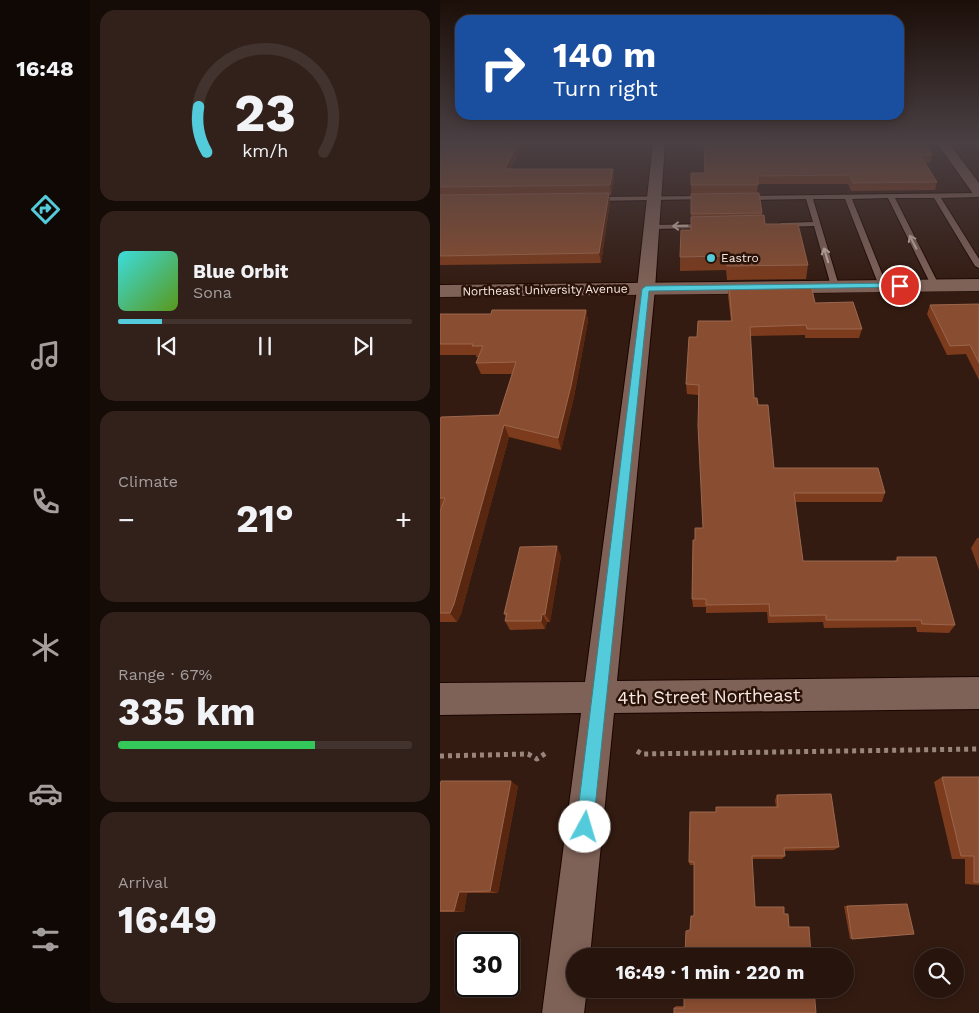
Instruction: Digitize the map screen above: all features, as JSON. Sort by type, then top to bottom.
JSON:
[{"type":"main road","name":"Northeast University Avenue","points":[[440,291],[979,285]]},
{"type":"street","points":[[563,1013],[656,190]]},
{"type":"street","name":"4th Street Northeast","points":[[440,699],[979,693]]},
{"type":"lane","points":[[731,198],[979,194]]},
{"type":"lane","points":[[848,196],[883,286]]},
{"type":"lane","points":[[890,196],[935,286]]},
{"type":"lane","points":[[936,196],[979,266]]},
{"type":"lane","points":[[808,197],[835,286]]},
{"type":"lane","points":[[583,199],[712,198]]},
{"type":"lane","points":[[768,225],[816,224]]},
{"type":"lane","points":[[651,227],[720,226]]},
{"type":"path","points":[[637,751],[642,754],[979,749]]},
{"type":"path","points":[[440,756],[528,754],[537,758],[546,753]]},
{"type":"building","points":[[609,193],[599,253],[440,256],[440,195]]},
{"type":"building","points":[[759,193],[762,213],[691,214],[691,194]]},
{"type":"building","points":[[764,215],[765,224],[798,224],[808,265],[727,266],[726,256],[680,257],[681,230],[691,230],[691,217]]},
{"type":"building","points":[[811,285],[815,303],[853,302],[862,329],[807,329],[806,325],[750,327],[754,398],[757,398],[758,405],[768,405],[774,468],[878,468],[885,493],[794,493],[803,561],[898,561],[897,557],[936,557],[955,625],[922,624],[921,620],[826,620],[826,615],[770,616],[769,604],[706,605],[706,599],[692,599],[693,540],[695,540],[695,528],[703,528],[698,426],[699,385],[686,384],[689,337],[697,337],[698,321],[732,321],[729,286]]},
{"type":"building","points":[[979,304],[979,363],[970,345],[950,346],[930,305]]},
{"type":"building","points":[[492,310],[586,310],[571,386],[558,438],[504,425],[454,604],[450,613],[440,613],[440,511],[445,498],[440,498],[440,419],[441,417],[499,415],[516,362],[476,363],[483,346],[472,346],[473,344],[440,344],[440,314],[491,314]]},
{"type":"building","points":[[557,546],[545,614],[542,614],[541,621],[505,621],[507,613],[504,614],[520,547]]},
{"type":"building","points":[[942,777],[979,777],[979,882],[974,882],[974,856],[961,856]]},
{"type":"building","points":[[441,781],[511,781],[490,891],[459,892],[454,911],[440,911]]},
{"type":"building","points":[[831,794],[839,847],[784,848],[785,856],[752,856],[755,907],[784,907],[784,914],[788,914],[789,927],[809,927],[810,948],[685,948],[686,931],[690,930],[691,916],[694,916],[694,862],[689,862],[690,812],[716,812],[716,807],[778,807],[777,795]]},
{"type":"building","points":[[907,904],[914,934],[852,939],[847,906]]},
{"type":"building","points":[[684,998],[815,998],[816,1013],[674,1013],[674,1008],[684,1008]]},
{"type":"place","name":"Eastro","points":[[711,258]]},
{"type":"route","points":[[585,827],[646,289],[900,286]]}]
